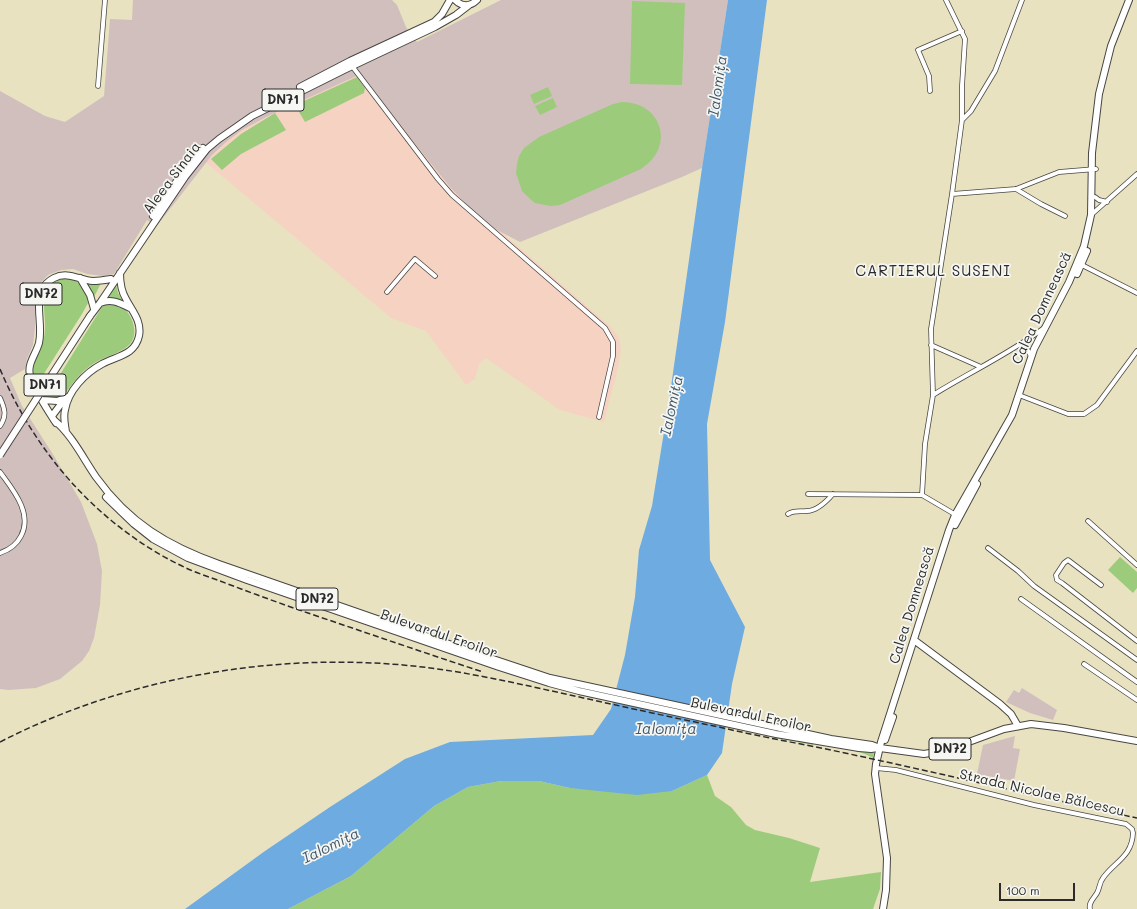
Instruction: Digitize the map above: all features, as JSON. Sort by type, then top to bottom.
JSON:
[{"type":"main road","name":"Aleea Sinaia","points":[[94,309],[96,301],[176,181],[197,154],[220,132],[242,117],[270,102],[350,61],[430,24],[438,19],[450,0]]},
{"type":"main road","name":"Aleea Sinaia","points":[[455,0],[460,4],[475,2]]},
{"type":"main road","name":"Calea Domnească","points":[[1021,396],[1031,356],[1080,263],[1093,214],[1094,132],[1099,94],[1112,46],[1129,0]]},
{"type":"main road","points":[[1093,214],[1095,197],[1094,169],[1102,97],[1115,48],[1134,0]]},
{"type":"main road","name":"Aleea Sinaia","points":[[0,455],[94,309],[100,303],[185,177],[201,156],[215,142],[252,116],[430,29],[451,18],[475,2]]},
{"type":"main road","name":"Calea Domnească","points":[[880,748],[957,516],[1015,409],[1021,396],[1044,328],[1080,263]]},
{"type":"main road","points":[[53,418],[83,378],[102,364],[125,355],[138,342],[140,328],[137,316],[130,308],[123,292],[120,273]]},
{"type":"main road","name":"DN72","points":[[43,400],[32,381],[29,372],[40,334],[39,304],[42,290],[49,280],[66,275],[92,281],[111,279]]},
{"type":"main road","points":[[80,278],[90,295],[94,309]]},
{"type":"main road","points":[[100,303],[112,301],[130,308]]},
{"type":"main road","points":[[43,400],[57,401],[66,399]]},
{"type":"main road","points":[[66,399],[64,419],[66,432]]},
{"type":"main road","name":"Bulevardul Eroilor","points":[[43,400],[89,475],[108,499],[134,524],[171,549],[202,563],[247,580],[549,683],[778,727],[831,739],[918,754],[947,750],[1004,729],[1018,726],[1044,725],[1137,741]]},
{"type":"main road","points":[[53,418],[65,410]]},
{"type":"main road","name":"Bulevardul Eroilor","points":[[53,418],[66,432],[111,496],[136,521],[173,545],[208,560],[580,688],[776,734],[859,748],[880,748]]},
{"type":"main road","name":"Calea Domnească","points":[[880,748],[888,732],[915,641]]},
{"type":"main road","points":[[915,641],[1000,704],[1011,714],[1018,726]]},
{"type":"main road","points":[[880,748],[876,768],[876,783],[887,858],[886,890],[883,909]]},
{"type":"street","points":[[98,86],[105,0]]},
{"type":"street","points":[[922,495],[925,444],[933,395],[930,329],[952,194],[962,120],[962,86],[965,44],[962,31],[946,0]]},
{"type":"street","points":[[962,120],[971,111],[995,71],[1022,0]]},
{"type":"street","points":[[930,90],[929,76],[918,50],[962,31]]},
{"type":"street","points":[[352,66],[452,195],[605,328],[613,342],[613,356],[599,417]]},
{"type":"street","points":[[952,194],[1016,189],[1059,172],[1094,169]]},
{"type":"street","points":[[1093,214],[1137,174]]},
{"type":"street","points":[[1016,189],[1065,216]]},
{"type":"street","points":[[1095,197],[1099,200],[1107,202]]},
{"type":"street","points":[[387,292],[415,259],[435,276]]},
{"type":"street","points":[[1080,263],[1137,293]]},
{"type":"street","points":[[933,395],[1021,345],[1044,328]]},
{"type":"street","points":[[1029,339],[1038,343]]},
{"type":"street","points":[[931,345],[981,367]]},
{"type":"street","points":[[1021,345],[1027,349],[1031,356]]},
{"type":"street","points":[[1021,396],[1068,414],[1084,414],[1089,412],[1097,405],[1137,351]]},
{"type":"street","points":[[0,398],[5,415],[0,426]]},
{"type":"street","points":[[0,472],[16,496],[23,510],[25,527],[18,541],[8,550],[0,553]]},
{"type":"street","points":[[808,494],[922,495],[957,516]]},
{"type":"street","points":[[788,514],[791,512],[812,511],[821,506],[833,494]]},
{"type":"street","points":[[1088,521],[1137,565]]},
{"type":"street","points":[[988,548],[1018,571],[1034,586],[1137,660]]},
{"type":"street","points":[[1101,585],[1068,560],[1064,563],[1056,576],[1057,580],[1137,640]]},
{"type":"street","points":[[1021,599],[1137,682]]},
{"type":"street","points":[[1084,664],[1137,700]]},
{"type":"street","name":"Strada Nicolae Bălcescu","points":[[876,768],[896,770],[1034,805],[1126,824],[1130,827],[1133,833],[1130,848],[1122,859],[1102,879],[1098,891],[1090,903],[1090,909]]},
{"type":"shaded area","points":[[133,0],[392,0],[397,5],[406,27],[417,42],[501,0],[728,0],[702,168],[682,177],[520,242],[495,229],[472,210],[450,187],[361,74],[268,116],[242,130],[226,142],[212,155],[156,227],[147,220],[114,274],[103,276],[87,274],[73,269],[61,270],[48,275],[38,286],[35,297],[35,328],[33,345],[27,359],[25,369],[10,378],[22,406],[81,502],[97,544],[102,571],[100,605],[94,638],[89,651],[82,661],[60,679],[36,688],[8,690],[0,689],[0,91],[45,116],[65,122],[104,96],[110,19],[132,20]]},
{"type":"shaded area","points":[[361,70],[462,198],[611,327],[619,338],[621,350],[618,368],[604,422],[560,410],[486,358],[479,364],[475,379],[466,385],[426,331],[391,318],[203,160],[246,124]]},
{"type":"shaded area","points":[[1022,688],[1057,710],[1053,720],[1030,713],[1006,702],[1014,690],[1019,693]]},
{"type":"shaded area","points":[[1015,736],[1013,748],[1020,749],[1014,781],[977,774],[983,745]]},
{"type":"green space","points":[[632,1],[685,3],[682,85],[630,84]]},
{"type":"green space","points":[[357,77],[365,88],[364,93],[305,122],[295,105]]},
{"type":"green space","points":[[548,87],[552,96],[534,104],[530,95]]},
{"type":"green space","points":[[553,98],[557,107],[540,115],[535,106]]},
{"type":"green space","points":[[622,102],[636,104],[647,109],[655,117],[660,127],[661,138],[658,149],[652,160],[641,169],[560,205],[551,206],[535,203],[522,191],[516,173],[519,156],[524,148],[539,137],[613,104]]},
{"type":"green space","points":[[275,113],[286,130],[241,154],[222,170],[211,159],[241,134]]},
{"type":"green space","points":[[67,278],[76,281],[83,287],[88,303],[38,383],[33,373],[35,361],[45,331],[45,296],[53,283]]},
{"type":"green space","points":[[86,282],[101,283],[94,297]]},
{"type":"green space","points":[[116,284],[118,293],[122,300],[108,298]]},
{"type":"green space","points":[[106,304],[121,306],[126,310],[133,322],[134,335],[132,341],[128,346],[117,353],[92,364],[87,368],[62,398],[51,400],[46,397],[102,307]]},
{"type":"green space","points":[[1120,557],[1137,572],[1137,588],[1133,593],[1108,570]]},
{"type":"green space","points":[[776,738],[873,751],[873,758],[852,750],[813,743],[813,745]]},
{"type":"green space","points":[[707,775],[715,796],[731,807],[746,825],[755,830],[789,838],[820,848],[810,882],[881,872],[880,889],[873,909],[288,909],[351,876],[434,806],[468,787],[501,781],[539,781],[570,788],[672,791]]},
{"type":"water","name":"Ialomița","points":[[728,0],[767,0],[725,322],[707,424],[710,560],[745,627],[732,684],[722,753],[707,775],[672,791],[637,795],[570,788],[539,781],[501,781],[468,787],[434,806],[351,876],[288,909],[185,909],[265,851],[405,759],[450,742],[593,735],[611,709],[625,655],[635,597],[639,550],[652,506],[669,401],[702,168]]},
{"type":"railway","points":[[0,369],[15,401],[32,431],[52,459],[75,486],[99,510],[126,532],[155,551],[190,570],[308,613],[483,672]]},
{"type":"railway","points":[[0,742],[47,720],[96,702],[145,687],[196,675],[248,667],[300,663],[351,662],[403,665],[445,670],[508,682],[882,761],[1137,818]]},
{"type":"district","name":"CARTIERUL SUSENI","points":[[933,271]]}]
